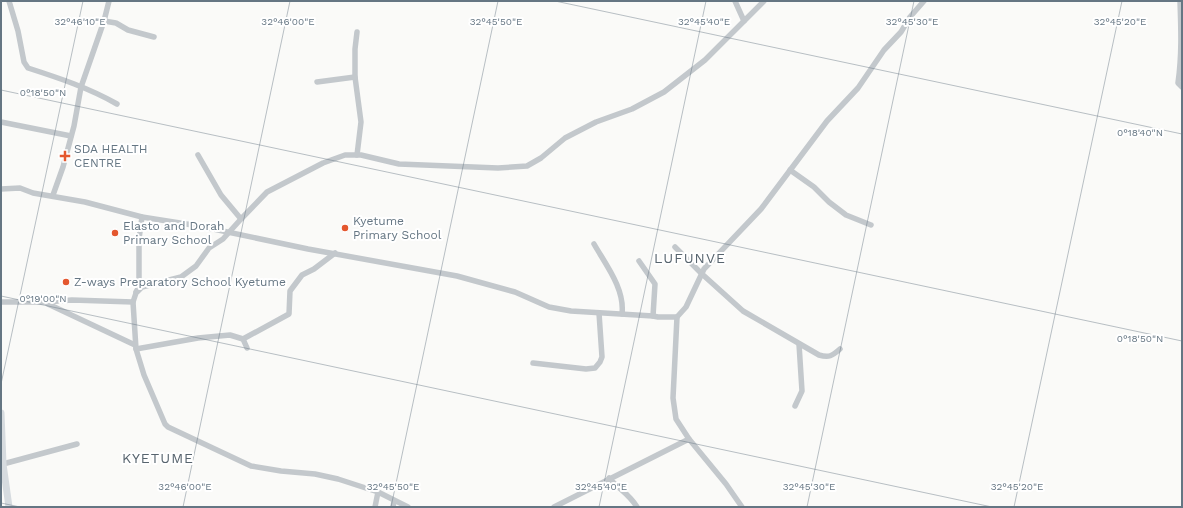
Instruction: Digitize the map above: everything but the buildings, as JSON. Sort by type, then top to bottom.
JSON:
[{"type":"main road","points":[[1,413],[3,464],[9,507]]},
{"type":"street","points":[[9,1],[18,31],[24,62],[28,68],[57,77],[101,95],[117,104]]},
{"type":"street","points":[[54,195],[72,136],[80,87],[104,21],[109,1]]},
{"type":"street","points":[[735,1],[744,21]]},
{"type":"street","points":[[136,293],[142,287],[181,277],[196,266],[209,248],[223,239],[267,192],[324,163],[345,155],[357,155],[399,164],[498,168],[527,166],[541,158],[565,138],[596,122],[632,108],[664,92],[705,60],[764,1]]},
{"type":"street","points":[[742,507],[712,466],[688,439],[676,419],[673,398],[677,317],[686,307],[704,269],[761,210],[827,121],[858,88],[884,50],[901,32],[910,17],[924,1]]},
{"type":"street","points":[[1180,1],[1182,49],[1178,83],[1182,87]]},
{"type":"street","points":[[104,21],[116,23],[128,30],[154,37]]},
{"type":"street","points":[[357,32],[355,49],[355,77],[361,122],[357,155]]},
{"type":"street","points":[[317,82],[355,77]]},
{"type":"street","points":[[1,122],[72,136]]},
{"type":"street","points":[[198,155],[221,195],[241,219]]},
{"type":"street","points":[[790,170],[814,187],[829,202],[846,215],[871,225]]},
{"type":"street","points":[[1,190],[20,188],[33,193],[54,195],[142,217],[199,226],[335,254],[457,276],[515,292],[549,307],[571,311],[653,316],[658,318],[677,317]]},
{"type":"street","points":[[142,217],[138,287],[133,302],[135,347],[144,375],[165,424],[172,430],[251,466],[281,471],[315,474],[338,479],[378,492],[393,504],[408,507]]},
{"type":"street","points":[[594,244],[620,292],[622,314]]},
{"type":"street","points":[[675,247],[743,311],[819,355],[832,357],[840,349]]},
{"type":"street","points":[[46,302],[135,347],[230,335],[243,339],[289,314],[290,291],[302,275],[314,269],[335,254]]},
{"type":"street","points":[[639,261],[655,284],[653,316]]},
{"type":"street","points":[[1,302],[46,302],[72,300],[133,302]]},
{"type":"street","points":[[533,363],[586,369],[595,368],[602,357],[599,313]]},
{"type":"street","points":[[243,339],[247,348]]},
{"type":"street","points":[[795,406],[802,391],[799,344]]},
{"type":"street","points":[[554,507],[688,439]]},
{"type":"street","points":[[3,464],[77,444]]},
{"type":"street","points":[[609,478],[617,487],[632,498],[637,507]]},
{"type":"street","points":[[375,507],[378,492]]},
{"type":"place","name":"SDA HEALTH CENTRE","points":[[65,156]]},
{"type":"place","name":"Kyetume Primary School","points":[[345,228]]},
{"type":"place","name":"Elasto and Dorah Primary School","points":[[115,233]]},
{"type":"place","name":"Z-ways Preparatory School Kyetume","points":[[66,282]]},
{"type":"district","name":"LUFUNVE","points":[[690,258]]},
{"type":"district","name":"KYETUME","points":[[158,458]]}]
